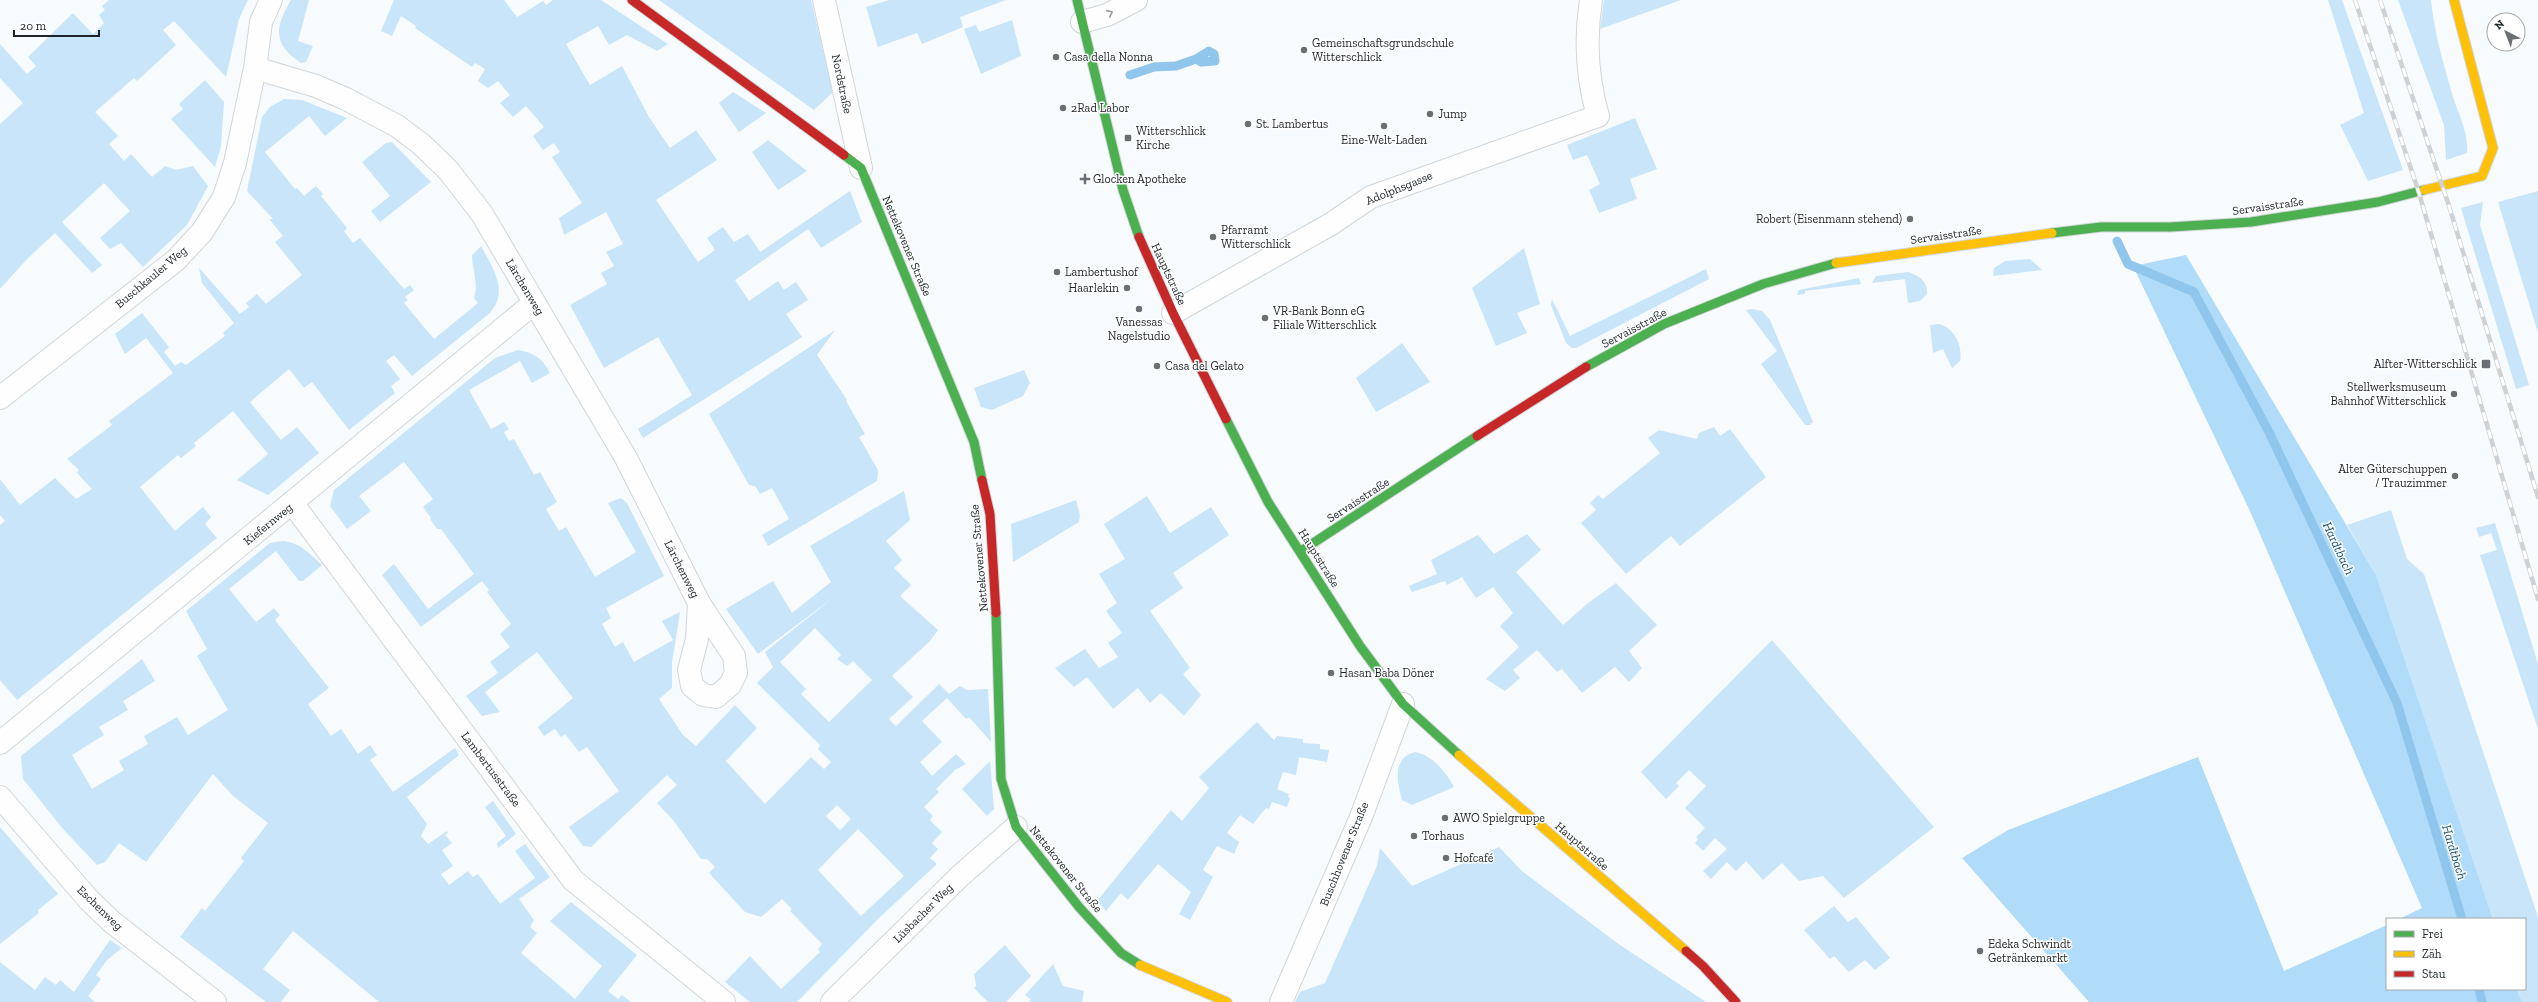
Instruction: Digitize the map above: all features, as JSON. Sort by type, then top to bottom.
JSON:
[{"type":"street","name":"Buschkauler Weg","points":[[0,398],[176,260],[202,232],[224,197],[235,163],[255,68],[261,22],[271,0]]},
{"type":"street","points":[[632,0],[861,168]]},
{"type":"street","name":"Nordstraße","points":[[824,0],[861,168]]},
{"type":"street","name":"Hauptstraße","points":[[1077,0],[1123,190],[1142,245],[1173,313],[1268,502],[1301,551],[1374,667],[1403,704],[1478,772],[1703,966],[1736,1002]]},
{"type":"street","points":[[1082,22],[1107,15],[1136,0]]},
{"type":"street","name":"Adolphsgasse","points":[[1173,313],[1331,224],[1371,197],[1598,116],[1591,91],[1586,28],[1591,0]]},
{"type":"street","name":"Servaisstraße","points":[[1301,551],[1569,376],[1664,324],[1763,284],[1848,260],[2101,227],[2170,227],[2251,222],[2378,202],[2482,176],[2490,162],[2493,148],[2454,0]]},
{"type":"street","name":"Lärchenweg","points":[[255,68],[316,86],[346,99],[387,120],[421,144],[448,170],[482,214],[626,458],[699,603]]},
{"type":"street","name":"Nettekovener Straße","points":[[861,168],[974,442],[990,514],[999,664],[1001,779],[1016,827],[1079,907],[1121,952],[1140,966],[1227,1002]]},
{"type":"street","name":"Kiefernweg","points":[[0,743],[293,504],[534,303]]},
{"type":"street","name":"Lambertusstraße","points":[[293,504],[574,880],[724,1002]]},
{"type":"street","name":"Buschhovener Straße","points":[[1281,1002],[1361,817],[1403,704]]},
{"type":"street","name":"Eschenweg","points":[[0,797],[89,900],[112,922],[215,1002]]},
{"type":"street","name":"Lüsbacher Weg","points":[[832,1002],[960,876],[1016,827]]},
{"type":"shaded area","points":[[109,0],[248,0],[239,19],[226,77],[174,21],[163,30],[176,45],[137,81],[134,78],[95,112],[118,136],[109,144],[124,161],[131,154],[152,177],[165,166],[176,170],[193,166],[208,186],[187,225],[143,267],[121,243],[110,249],[100,238],[130,211],[104,183],[62,222],[102,265],[92,273],[55,233],[27,259],[0,289],[0,124],[23,103],[0,78],[0,44],[27,74],[36,66],[28,57],[73,13],[93,34],[104,23],[99,15],[105,10],[102,6]]},
{"type":"shaded area","points":[[291,0],[309,0],[298,41],[313,46],[306,62],[301,63],[285,49],[279,34],[279,27]]},
{"type":"shaded area","points":[[394,0],[504,0],[517,17],[543,1],[546,5],[553,0],[601,0],[668,44],[657,51],[627,35],[609,45],[598,26],[566,44],[590,85],[622,66],[649,117],[670,148],[696,130],[717,160],[656,200],[698,262],[715,250],[707,238],[723,227],[734,242],[748,234],[760,252],[850,191],[862,222],[821,248],[808,229],[735,280],[749,301],[778,281],[784,290],[796,282],[808,300],[786,314],[802,337],[643,438],[638,429],[692,395],[658,337],[604,368],[570,305],[607,284],[601,273],[614,266],[606,252],[623,244],[606,212],[564,235],[559,218],[582,203],[552,157],[560,152],[554,143],[543,150],[533,136],[544,127],[526,106],[513,117],[500,103],[510,95],[498,81],[488,88],[478,81],[485,69],[475,63],[472,67],[415,28],[416,26],[401,16],[392,36],[381,31]]},
{"type":"shaded area","points":[[659,0],[811,0],[833,92],[814,110]]},
{"type":"shaded area","points":[[889,0],[1006,0],[960,17],[963,27],[922,44],[917,33],[878,47],[866,7]]},
{"type":"shaded area","points":[[1604,0],[1681,0],[1600,29]]},
{"type":"shaded area","points":[[2328,0],[2342,0],[2403,170],[2368,181],[2340,125],[2364,113]]},
{"type":"shaded area","points":[[2398,0],[2431,0],[2434,24],[2443,61],[2465,132],[2467,153],[2446,160],[2444,125]]},
{"type":"shaded area","points":[[1012,20],[1021,56],[981,74],[964,29],[976,25],[979,32]]},
{"type":"shaded area","points":[[205,80],[224,102],[221,146],[215,167],[171,119],[183,109],[179,104]]},
{"type":"shaded area","points":[[733,92],[766,113],[739,132],[719,103]]},
{"type":"shaded area","points":[[284,99],[302,100],[347,118],[325,136],[309,116],[265,152],[295,189],[297,188],[304,196],[316,186],[323,194],[321,196],[347,228],[344,231],[353,243],[360,238],[404,289],[410,285],[414,290],[405,297],[408,300],[404,303],[434,339],[478,303],[474,298],[476,282],[472,255],[481,246],[497,280],[499,288],[496,305],[490,313],[412,376],[394,355],[386,361],[400,379],[391,386],[395,393],[349,430],[312,382],[304,388],[289,369],[250,402],[281,440],[297,427],[319,453],[268,495],[237,480],[268,454],[233,411],[194,443],[196,446],[181,458],[178,455],[140,487],[175,531],[203,507],[211,517],[205,524],[217,538],[17,700],[0,680],[0,525],[5,521],[0,515],[0,479],[20,505],[55,478],[76,499],[92,489],[77,473],[79,470],[67,459],[112,425],[109,421],[173,373],[146,338],[125,354],[115,334],[142,313],[169,347],[164,352],[175,366],[181,362],[186,365],[225,336],[223,333],[234,323],[202,283],[199,268],[240,314],[249,307],[246,303],[257,294],[266,304],[302,275],[275,242],[283,236],[269,219],[273,219],[247,191],[262,117],[270,107]]},
{"type":"shaded area","points":[[1635,118],[1657,169],[1630,179],[1637,199],[1599,213],[1589,190],[1600,184],[1587,155],[1573,160],[1567,145]]},
{"type":"shaded area","points":[[768,140],[807,171],[778,190],[752,152]]},
{"type":"shaded area","points":[[392,142],[431,182],[380,222],[371,211],[390,196],[362,162],[386,143]]},
{"type":"shaded area","points":[[2538,191],[2538,333],[2498,202]]},
{"type":"shaded area","points":[[2483,202],[2480,225],[2529,385],[2516,389],[2461,208]]},
{"type":"shaded area","points":[[1524,248],[1540,304],[1517,313],[1527,333],[1496,346],[1472,288]]},
{"type":"shaded area","points":[[2186,255],[2376,575],[2493,918],[2401,918],[2422,908],[2249,509],[2133,266]]},
{"type":"shaded area","points":[[2030,259],[2042,270],[1993,276],[1994,268],[2005,261]]},
{"type":"shaded area","points":[[1706,269],[1709,279],[1576,348],[1572,348],[1566,343],[1551,305],[1552,299],[1570,336]]},
{"type":"shaded area","points":[[1908,272],[1919,277],[1926,286],[1927,294],[1920,301],[1908,303],[1905,279],[1872,283],[1876,276]]},
{"type":"shaded area","points":[[1859,278],[1861,284],[1805,291],[1805,294],[1797,295],[1799,290]]},
{"type":"shaded area","points":[[1752,309],[1762,311],[1770,320],[1813,422],[1810,425],[1805,425],[1761,364],[1777,351],[1746,310]]},
{"type":"shaded area","points":[[1938,324],[1949,329],[1959,343],[1961,355],[1960,361],[1952,368],[1943,349],[1933,353],[1930,325]]},
{"type":"shaded area","points":[[835,330],[817,355],[847,400],[846,401],[865,434],[859,437],[878,470],[877,481],[768,546],[762,535],[789,519],[772,488],[760,494],[755,486],[749,485],[709,414]]},
{"type":"shaded area","points":[[1402,343],[1430,382],[1376,412],[1356,378]]},
{"type":"shaded area","points":[[518,350],[524,351],[541,360],[550,373],[532,383],[520,361],[469,390],[491,429],[504,422],[509,429],[504,432],[509,441],[514,439],[534,475],[540,472],[557,502],[546,509],[559,531],[566,527],[595,577],[636,552],[608,503],[621,498],[627,503],[664,576],[606,608],[611,618],[602,624],[615,647],[623,642],[634,662],[673,640],[662,621],[680,612],[672,663],[672,688],[659,699],[683,735],[696,746],[735,705],[757,728],[726,761],[765,804],[811,757],[824,769],[831,762],[818,749],[820,745],[757,683],[773,667],[765,652],[834,597],[758,654],[726,609],[773,581],[792,613],[831,582],[810,546],[904,491],[910,520],[886,541],[902,560],[894,568],[911,585],[900,596],[938,630],[930,641],[892,676],[913,697],[889,719],[896,726],[939,684],[949,694],[960,686],[967,690],[988,689],[991,742],[969,717],[966,719],[947,698],[922,721],[942,742],[920,762],[932,776],[956,754],[966,764],[955,770],[936,789],[939,792],[924,807],[933,816],[930,820],[942,832],[932,843],[938,849],[930,858],[937,864],[878,919],[797,1002],[750,1002],[725,982],[750,956],[781,989],[820,952],[818,949],[822,944],[790,911],[792,909],[782,899],[761,917],[745,912],[709,873],[715,867],[707,859],[701,859],[673,820],[657,803],[677,785],[667,775],[591,847],[583,846],[569,827],[619,791],[587,747],[579,752],[565,734],[561,737],[555,729],[544,736],[538,727],[573,698],[537,652],[485,692],[500,712],[482,716],[466,696],[498,673],[490,662],[510,647],[500,634],[511,624],[487,592],[489,590],[482,581],[421,627],[382,575],[394,564],[428,609],[474,574],[441,529],[437,529],[430,519],[431,518],[423,507],[433,499],[404,462],[359,496],[371,511],[347,529],[330,506],[334,490],[495,358]],"holes":[[[815,628],[841,655],[837,659],[847,666],[853,661],[872,680],[829,722],[801,694],[806,689],[780,662]],[[837,805],[851,819],[840,830],[826,816]],[[858,829],[904,876],[861,916],[818,870]]]},
{"type":"shaded area","points":[[1024,370],[1030,383],[1023,396],[992,410],[981,407],[974,388]]},
{"type":"shaded area","points":[[1714,427],[1720,436],[1730,429],[1766,477],[1680,546],[1671,536],[1626,574],[1581,523],[1596,510],[1590,503],[1598,495],[1603,499],[1660,453],[1648,438],[1659,430],[1697,439],[1699,433]]},
{"type":"shaded area","points":[[1147,496],[1170,533],[1211,507],[1229,535],[1173,573],[1183,588],[1150,611],[1190,668],[1183,674],[1201,695],[1184,716],[1161,693],[1150,703],[1138,688],[1113,709],[1087,677],[1074,687],[1055,668],[1085,649],[1099,668],[1118,657],[1108,643],[1122,633],[1106,611],[1117,603],[1099,574],[1125,559],[1104,524]]},
{"type":"shaded area","points":[[1076,500],[1080,515],[1079,522],[1013,562],[1011,524]]},
{"type":"shaded area","points":[[2391,510],[2407,559],[2424,574],[2538,917],[2538,1002],[2522,1002],[2517,990],[2526,990],[2526,918],[2493,918],[2376,575],[2347,525]]},
{"type":"shaded area","points":[[2495,523],[2538,664],[2538,729],[2480,555],[2497,550],[2491,533],[2479,537],[2476,528]]},
{"type":"shaded area","points":[[1527,534],[1541,550],[1516,572],[1563,625],[1588,603],[1616,583],[1657,625],[1629,651],[1642,668],[1629,682],[1615,667],[1582,693],[1562,669],[1557,672],[1537,650],[1513,670],[1520,678],[1505,691],[1486,679],[1519,647],[1500,626],[1513,613],[1493,587],[1476,598],[1462,577],[1447,585],[1445,581],[1412,592],[1409,586],[1437,574],[1431,560],[1478,535],[1494,554]]},
{"type":"shaded area","points":[[283,541],[300,546],[322,565],[303,581],[299,581],[276,551],[229,589],[256,622],[274,608],[280,615],[275,620],[329,688],[308,704],[331,736],[341,729],[358,754],[370,745],[377,755],[370,760],[393,792],[455,748],[459,755],[407,797],[427,824],[421,836],[428,844],[447,831],[448,833],[445,835],[452,843],[442,850],[453,866],[441,874],[449,885],[468,871],[473,877],[478,874],[500,904],[535,878],[515,851],[525,844],[550,877],[519,899],[534,920],[530,927],[537,933],[521,953],[575,999],[602,966],[550,921],[571,902],[637,955],[608,991],[618,999],[622,995],[631,1002],[379,1002],[293,931],[263,969],[290,990],[281,1002],[266,1002],[180,937],[202,908],[205,911],[244,861],[241,858],[268,823],[233,796],[213,774],[146,862],[119,843],[105,862],[97,865],[63,829],[23,779],[21,756],[142,659],[155,681],[123,701],[128,710],[99,727],[104,735],[72,755],[92,789],[124,770],[119,761],[148,744],[144,736],[177,717],[188,735],[228,710],[197,656],[207,649],[186,611],[270,543]]},
{"type":"shaded area","points":[[1772,640],[1934,827],[1844,898],[1823,876],[1799,881],[1782,863],[1763,880],[1746,861],[1736,871],[1727,862],[1711,879],[1703,871],[1727,849],[1715,838],[1703,851],[1695,843],[1698,839],[1696,837],[1705,828],[1685,808],[1706,786],[1689,770],[1676,783],[1679,786],[1666,799],[1641,772]]},
{"type":"shaded area","points":[[1257,722],[1274,740],[1277,736],[1303,739],[1303,743],[1320,744],[1320,749],[1329,750],[1327,762],[1299,757],[1296,775],[1283,772],[1277,789],[1289,794],[1288,797],[1290,798],[1287,807],[1272,802],[1269,809],[1266,808],[1253,824],[1240,815],[1227,833],[1239,842],[1234,854],[1217,846],[1203,870],[1213,877],[1190,920],[1179,914],[1191,892],[1158,864],[1128,900],[1121,893],[1106,911],[1097,901],[1171,810],[1182,821],[1209,788],[1199,777]]},
{"type":"shaded area","points":[[1415,752],[1433,760],[1447,776],[1454,787],[1412,805],[1402,800],[1398,772],[1399,765],[1403,760],[1408,755]]},
{"type":"shaded area","points":[[2198,757],[2284,971],[2386,925],[2386,990],[2517,990],[2522,1002],[2089,1002],[1962,858],[2008,830]]},
{"type":"shaded area","points":[[990,761],[994,809],[987,816],[962,789]]},
{"type":"shaded area","points":[[493,801],[516,834],[498,848],[497,843],[506,836],[485,807]]},
{"type":"shaded area","points":[[0,827],[58,894],[38,910],[39,913],[0,944]]},
{"type":"shaded area","points":[[1499,847],[1522,871],[1617,943],[1706,1002],[1295,1002],[1300,992],[1325,983],[1377,866],[1380,848],[1412,886]]},
{"type":"shaded area","points":[[1834,906],[1848,922],[1856,917],[1890,958],[1875,970],[1865,960],[1849,972],[1834,956],[1830,959],[1804,930]]},
{"type":"shaded area","points":[[110,940],[122,948],[107,960],[96,975],[101,979],[88,996],[95,1002],[0,1002],[0,962],[35,990],[45,977],[56,985],[60,980],[74,992]]},
{"type":"shaded area","points":[[1005,945],[1031,976],[1006,1002],[988,1002],[974,988],[976,986],[974,974]]},
{"type":"shaded area","points":[[1053,964],[1063,986],[1084,991],[1082,1002],[1029,1002],[1031,1000],[1025,995]]},
{"type":"waterway","points":[[1130,75],[1154,67],[1176,66],[1196,59],[1201,62],[1215,61],[1214,54],[1209,51],[1196,59]]},
{"type":"waterway","name":"Hardtbach","points":[[2117,241],[2128,264],[2194,292],[2269,432],[2397,703],[2462,918]]},
{"type":"waterway","name":"Hardtbach","points":[[2479,990],[2482,1002]]},
{"type":"railway","points":[[2355,0],[2419,193],[2538,599]]},
{"type":"railway","points":[[2380,0],[2449,206],[2538,497]]},
{"type":"traffic: fast","points":[[1077,0],[1123,190],[1139,237]]},
{"type":"traffic: fast","points":[[844,155],[861,168],[974,442],[982,480]]},
{"type":"traffic: fast","points":[[2052,233],[2101,227],[2170,227],[2251,222],[2378,202],[2424,190]]},
{"type":"traffic: fast","points":[[1586,367],[1664,324],[1763,284],[1836,263]]},
{"type":"traffic: fast","points":[[1226,419],[1268,502],[1360,646],[1403,704],[1459,755]]},
{"type":"traffic: fast","points":[[1301,551],[1477,436]]},
{"type":"traffic: fast","points":[[996,613],[1001,779],[1016,827],[1079,907],[1121,953],[1140,965]]},
{"type":"traffic: slow","points":[[2424,190],[2482,176],[2493,148],[2454,0]]},
{"type":"traffic: slow","points":[[1836,263],[2052,233]]},
{"type":"traffic: slow","points":[[1459,755],[1686,951]]},
{"type":"traffic: slow","points":[[1140,965],[1227,1002]]},
{"type":"traffic: jam","points":[[632,0],[844,155]]},
{"type":"traffic: jam","points":[[1139,237],[1173,313],[1226,419]]},
{"type":"traffic: jam","points":[[1477,436],[1586,367]]},
{"type":"traffic: jam","points":[[982,480],[990,514],[996,613]]},
{"type":"traffic: jam","points":[[1686,951],[1703,966],[1736,1002]]},
{"type":"place","name":"Gemeinschaftsgrundschule Witterschlick","points":[[1304,50]]},
{"type":"place","name":"Casa della Nonna","points":[[1056,57]]},
{"type":"place","name":"2Rad Labor","points":[[1063,108]]},
{"type":"place","name":"Jump","points":[[1430,114]]},
{"type":"place","name":"St. Lambertus","points":[[1248,124]]},
{"type":"place","name":"Eine-Welt-Laden","points":[[1384,126]]},
{"type":"place","name":"Witterschlick Kirche","points":[[1128,138]]},
{"type":"place","name":"Glocken Apotheke","points":[[1085,179]]},
{"type":"place","name":"Robert (Eisenmann stehend)","points":[[1910,219]]},
{"type":"place","name":"Pfarramt Witterschlick","points":[[1213,237]]},
{"type":"place","name":"Lambertushof","points":[[1057,272]]},
{"type":"place","name":"Haarlekin","points":[[1127,288]]},
{"type":"place","name":"Vanessas Nagelstudio","points":[[1139,309]]},
{"type":"place","name":"VR-Bank Bonn eG Filiale Witterschlick","points":[[1265,318]]},
{"type":"place","name":"Alfter-Witterschlick","points":[[2486,364]]},
{"type":"place","name":"Casa del Gelato","points":[[1157,366]]},
{"type":"place","name":"Stellwerksmuseum Bahnhof Witterschlick","points":[[2454,394]]},
{"type":"place","name":"Alter Güterschuppen / Trauzimmer","points":[[2455,476]]},
{"type":"place","name":"Hasan Baba Döner","points":[[1331,673]]},
{"type":"place","name":"AWO Spielgruppe","points":[[1445,818]]},
{"type":"place","name":"Torhaus","points":[[1414,836]]},
{"type":"place","name":"Hofcafé","points":[[1446,858]]},
{"type":"place","name":"Edeka Schwindt Getränkemarkt","points":[[1980,951]]}]
